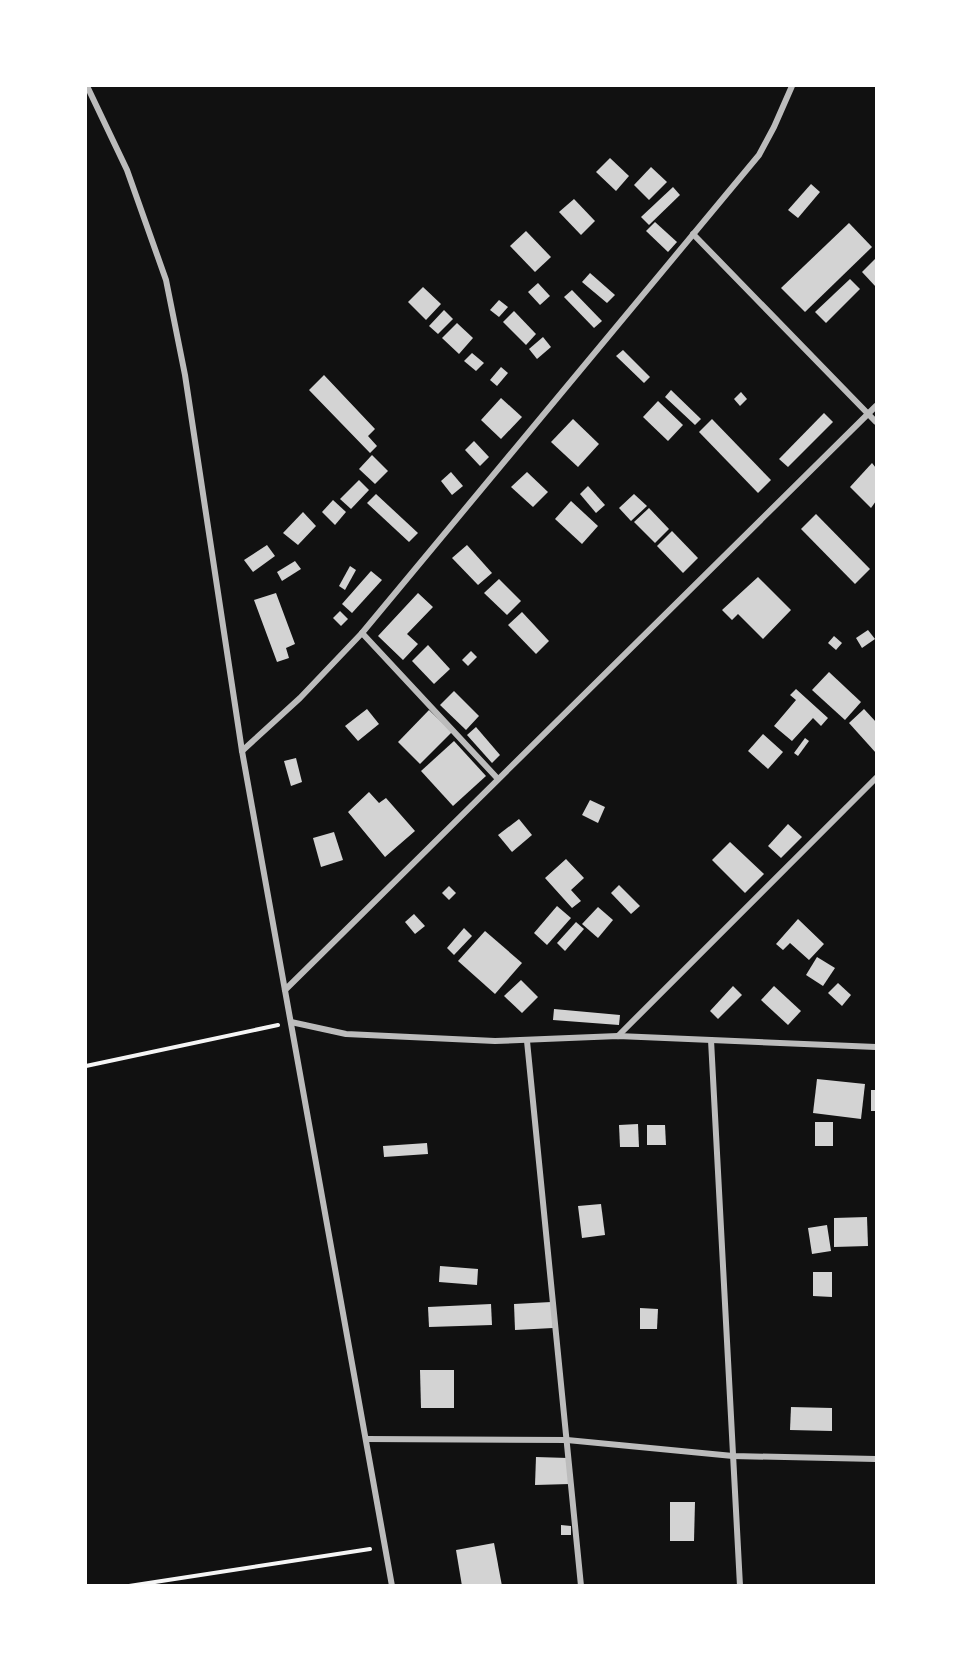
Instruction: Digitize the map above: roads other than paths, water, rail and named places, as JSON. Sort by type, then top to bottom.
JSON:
[{"type":"street","points":[[87,86],[127,170],[166,280],[185,375],[242,751],[392,1586]]},
{"type":"street","points":[[242,751],[300,698],[362,633],[759,155],[774,128],[792,86]]},
{"type":"street","points":[[693,234],[876,422]]},
{"type":"street","points":[[285,990],[876,406]]},
{"type":"street","points":[[362,633],[498,779]]},
{"type":"street","points":[[618,1036],[876,778]]},
{"type":"street","points":[[291,1022],[346,1034],[527,1041],[618,1036],[876,1047]]},
{"type":"street","points":[[711,1040],[740,1586]]},
{"type":"street","points":[[527,1041],[581,1586]]},
{"type":"street","points":[[366,1439],[567,1440],[733,1456],[876,1459]]}]
